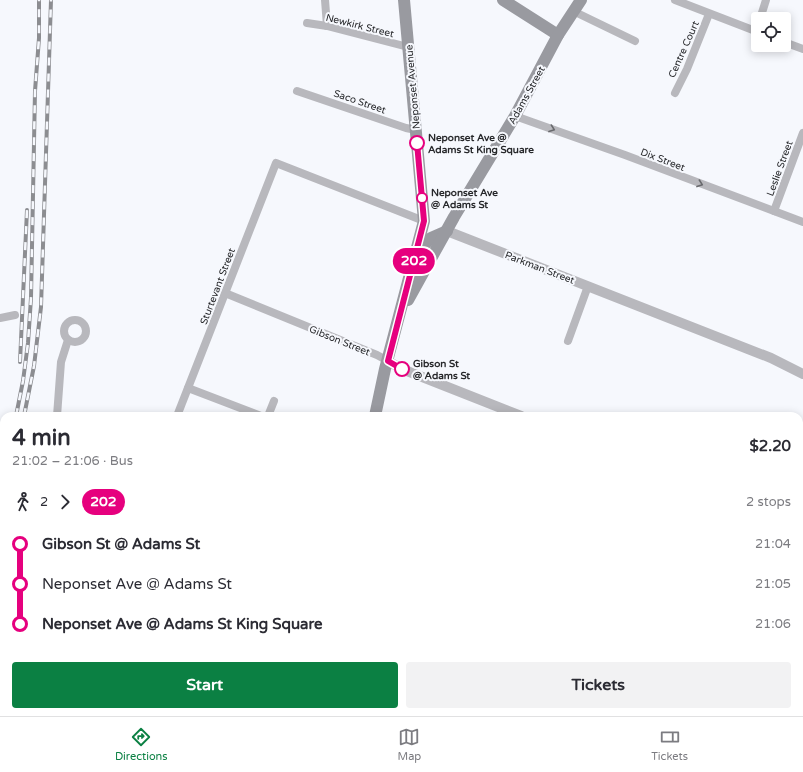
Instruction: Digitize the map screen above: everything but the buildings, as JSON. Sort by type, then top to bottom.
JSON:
[{"type":"main road","name":"Neponset Avenue","points":[[404,0],[424,221]]},
{"type":"main road","points":[[503,0],[558,35]]},
{"type":"main road","name":"Adams Street","points":[[399,315],[515,116],[558,35],[581,0]]},
{"type":"main road","name":"Adams Street","points":[[376,412],[399,315],[424,221]]},
{"type":"main road","name":"Parkman Street","points":[[424,221],[447,231]]},
{"type":"main road","name":"Adams Street","points":[[416,253],[431,238],[447,231]]},
{"type":"street","points":[[325,0],[327,26]]},
{"type":"street","points":[[675,0],[709,14],[751,27]]},
{"type":"street","points":[[762,12],[766,0]]},
{"type":"street","points":[[573,11],[635,41]]},
{"type":"street","name":"Centre Court","points":[[674,92],[687,69],[709,14]]},
{"type":"street","name":"Newkirk Street","points":[[307,23],[327,26],[408,47]]},
{"type":"street","points":[[791,45],[803,49]]},
{"type":"street","name":"Saco Street","points":[[297,91],[406,128],[416,130]]},
{"type":"street","name":"Dix Street","points":[[515,116],[803,222]]},
{"type":"street","name":"Leslie Street","points":[[774,211],[803,133]]},
{"type":"street","name":"Parkman Street","points":[[276,163],[424,221]]},
{"type":"street","name":"Sturtevant Street","points":[[179,412],[276,163]]},
{"type":"street","name":"Parkman Street","points":[[447,231],[771,358],[803,374]]},
{"type":"street","points":[[568,341],[588,286]]},
{"type":"street","name":"Gibson Street","points":[[225,293],[377,355],[402,369],[511,412]]},
{"type":"street","points":[[0,318],[15,315]]},
{"type":"street","points":[[57,412],[61,362],[68,340]]},
{"type":"street","points":[[188,388],[251,412]]},
{"type":"street","points":[[270,412],[274,401]]},
{"type":"railway","points":[[17,412],[28,343],[31,298],[35,91],[39,38],[39,0]]},
{"type":"railway","points":[[25,412],[34,366],[41,307],[51,0]]},
{"type":"railway","points":[[20,362],[27,210]]},
{"type":"bus line","name":"202","points":[[402,369],[388,361],[424,221],[417,143]]},
{"type":"place","name":"Neponset Ave @ Adams St King Square","points":[[417,143]]},
{"type":"place","name":"Neponset Ave @ Adams St","points":[[422,198]]},
{"type":"place","name":"Gibson St @ Adams St","points":[[402,369]]}]
